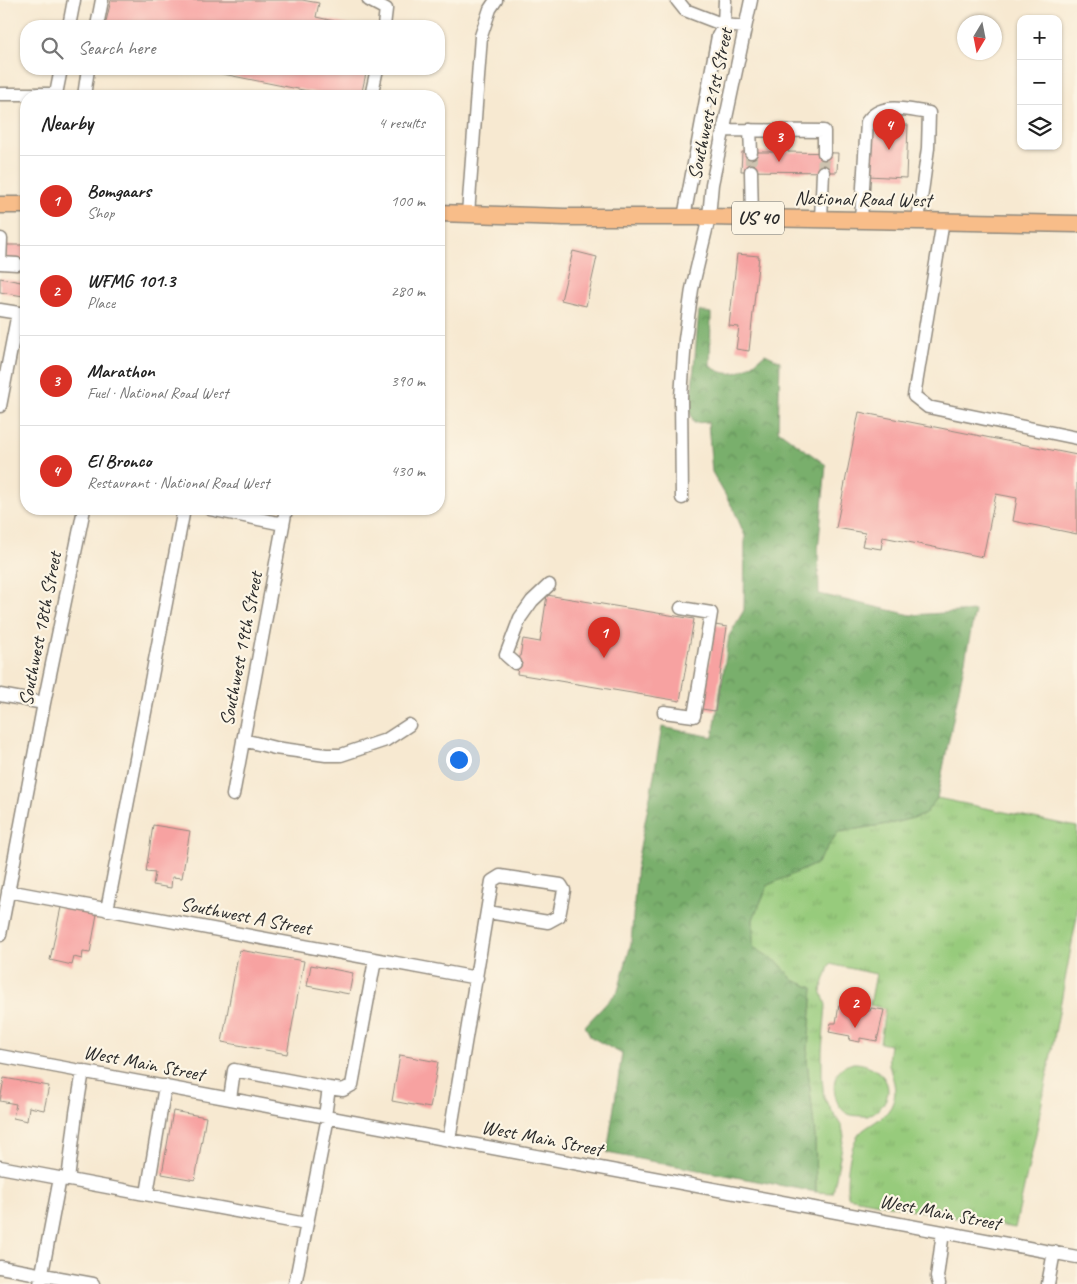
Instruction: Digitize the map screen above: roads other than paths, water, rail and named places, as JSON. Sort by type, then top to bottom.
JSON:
[{"type":"main road","points":[[0,205],[20,205]]},
{"type":"main road","name":"National Road West","points":[[445,213],[564,217],[709,217],[1077,224]]},
{"type":"street","points":[[70,20],[74,0]]},
{"type":"street","points":[[98,20],[102,0]]},
{"type":"street","points":[[369,0],[386,9],[385,20]]},
{"type":"street","points":[[468,214],[481,36],[490,9],[496,0]]},
{"type":"street","points":[[677,0],[685,10],[724,25],[745,27]]},
{"type":"street","points":[[684,217],[718,36],[724,25],[725,0]]},
{"type":"street","name":"Southwest 21st Street","points":[[682,498],[682,397],[685,339],[692,289],[709,217],[712,184],[751,0]]},
{"type":"street","points":[[57,90],[60,75]]},
{"type":"street","points":[[85,90],[87,75]]},
{"type":"street","points":[[372,90],[376,75]]},
{"type":"street","points":[[0,94],[20,94]]},
{"type":"street","points":[[861,220],[867,122],[878,111],[892,108],[929,113],[928,148],[918,221]]},
{"type":"street","points":[[723,130],[824,131],[824,152]]},
{"type":"street","points":[[750,130],[751,152]]},
{"type":"street","points":[[751,171],[752,218]]},
{"type":"street","points":[[821,219],[824,172]]},
{"type":"street","points":[[943,222],[914,396],[928,407],[1077,438]]},
{"type":"street","points":[[1,239],[0,263],[17,264]]},
{"type":"street","points":[[0,310],[20,314]]},
{"type":"street","points":[[0,406],[20,322]]},
{"type":"street","name":"Southwest 18th Street","points":[[0,935],[6,883],[83,515]]},
{"type":"street","points":[[107,910],[183,515]]},
{"type":"street","points":[[239,515],[283,524]]},
{"type":"street","name":"Southwest 19th Street","points":[[233,795],[285,515]]},
{"type":"street","points":[[515,663],[506,655],[520,618],[532,601],[549,585]]},
{"type":"street","points":[[664,712],[694,716],[710,613],[681,608]]},
{"type":"street","points":[[0,694],[44,703]]},
{"type":"street","points":[[243,740],[275,748],[326,755],[341,754],[386,740],[409,725]]},
{"type":"street","points":[[449,1140],[492,881],[500,876],[561,885],[564,890],[559,916],[548,922],[488,912]]},
{"type":"street","name":"Southwest A Street","points":[[6,883],[107,910],[477,978]]},
{"type":"street","points":[[230,1099],[234,1070],[343,1090],[352,1085],[375,960]]},
{"type":"street","name":"West Main Street","points":[[0,1056],[1077,1257]]},
{"type":"street","points":[[41,1279],[64,1179],[83,1071]]},
{"type":"street","points":[[147,1194],[165,1086]]},
{"type":"street","points":[[295,1284],[326,1117],[329,1088]]},
{"type":"street","points":[[0,1167],[306,1224]]},
{"type":"street","points":[[940,1284],[937,1278],[943,1232]]},
{"type":"street","points":[[1048,1284],[1054,1252]]},
{"type":"street","points":[[0,1267],[41,1279],[93,1284]]},
{"type":"tunnel","points":[[751,152],[751,171]]},
{"type":"tunnel","points":[[823,172],[824,153]]},
{"type":"place","name":"El Bronco","points":[[889,150]]},
{"type":"place","name":"Marathon","points":[[779,162]]},
{"type":"place","name":"Bomgaars","points":[[604,658]]},
{"type":"place","name":"WFMG 101.3","points":[[855,1028]]}]
